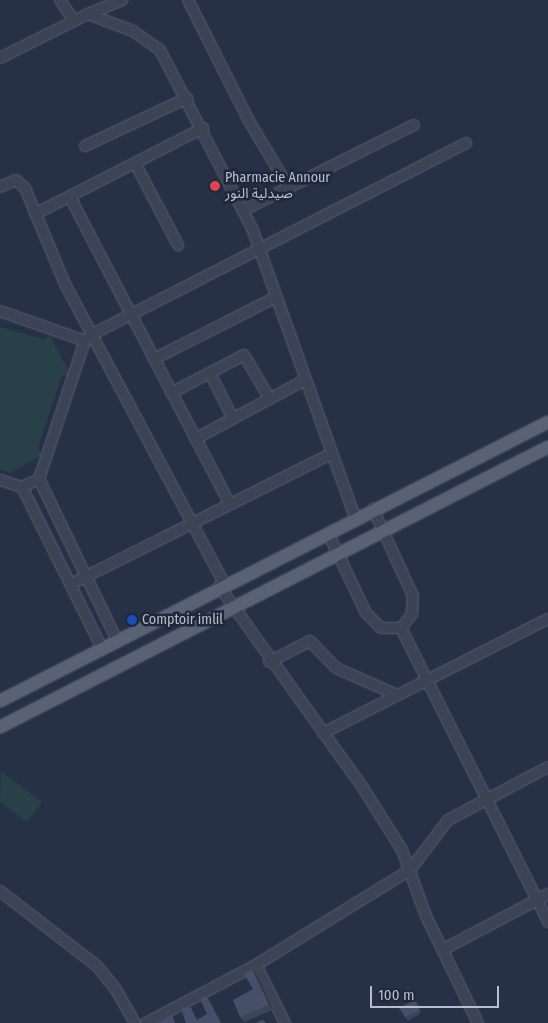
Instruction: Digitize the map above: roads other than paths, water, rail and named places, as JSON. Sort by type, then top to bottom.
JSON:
[{"type":"main road","points":[[19,717],[4,699],[221,585],[548,422]]},
{"type":"main road","points":[[0,727],[231,607],[548,447]]},
{"type":"street","points":[[60,0],[74,21]]},
{"type":"street","points":[[0,58],[88,14],[122,0]]},
{"type":"street","points":[[188,0],[249,121],[289,188]]},
{"type":"street","points":[[88,14],[152,43],[167,60],[244,210],[355,518]]},
{"type":"street","points":[[85,146],[187,98]]},
{"type":"street","points":[[244,210],[414,125]]},
{"type":"street","points":[[34,214],[203,128]]},
{"type":"street","points":[[0,480],[22,487],[39,478],[89,338],[466,143]]},
{"type":"street","points":[[135,164],[178,245]]},
{"type":"street","points":[[0,187],[21,182],[89,338],[190,524],[231,607],[269,662],[368,796],[410,870],[442,950],[478,1023]]},
{"type":"street","points":[[70,197],[230,504]]},
{"type":"street","points":[[154,359],[276,297]]},
{"type":"street","points":[[0,311],[89,338]]},
{"type":"street","points":[[171,393],[244,356],[270,399]]},
{"type":"street","points":[[210,373],[233,419]]},
{"type":"street","points":[[195,440],[305,380]]},
{"type":"street","points":[[71,584],[331,454]]},
{"type":"street","points":[[39,478],[117,640]]},
{"type":"street","points":[[22,487],[102,648]]},
{"type":"street","points":[[373,509],[413,596],[412,614],[401,628]]},
{"type":"street","points":[[328,532],[337,555],[366,613],[381,628],[401,628]]},
{"type":"street","points":[[323,733],[426,679],[548,619]]},
{"type":"street","points":[[401,628],[548,922]]},
{"type":"street","points":[[269,662],[310,641],[336,668],[397,695]]},
{"type":"street","points":[[146,1023],[256,965],[410,870],[448,820],[486,798],[548,767]]},
{"type":"street","points":[[0,891],[97,966],[116,988],[134,1023]]},
{"type":"street","points":[[442,950],[548,894]]},
{"type":"street","points":[[256,965],[285,1023]]},
{"type":"place","name":"Pharmacie Annour صيدلية النور","points":[[215,186]]},
{"type":"place","name":"Comptoir imlil","points":[[132,620]]}]
